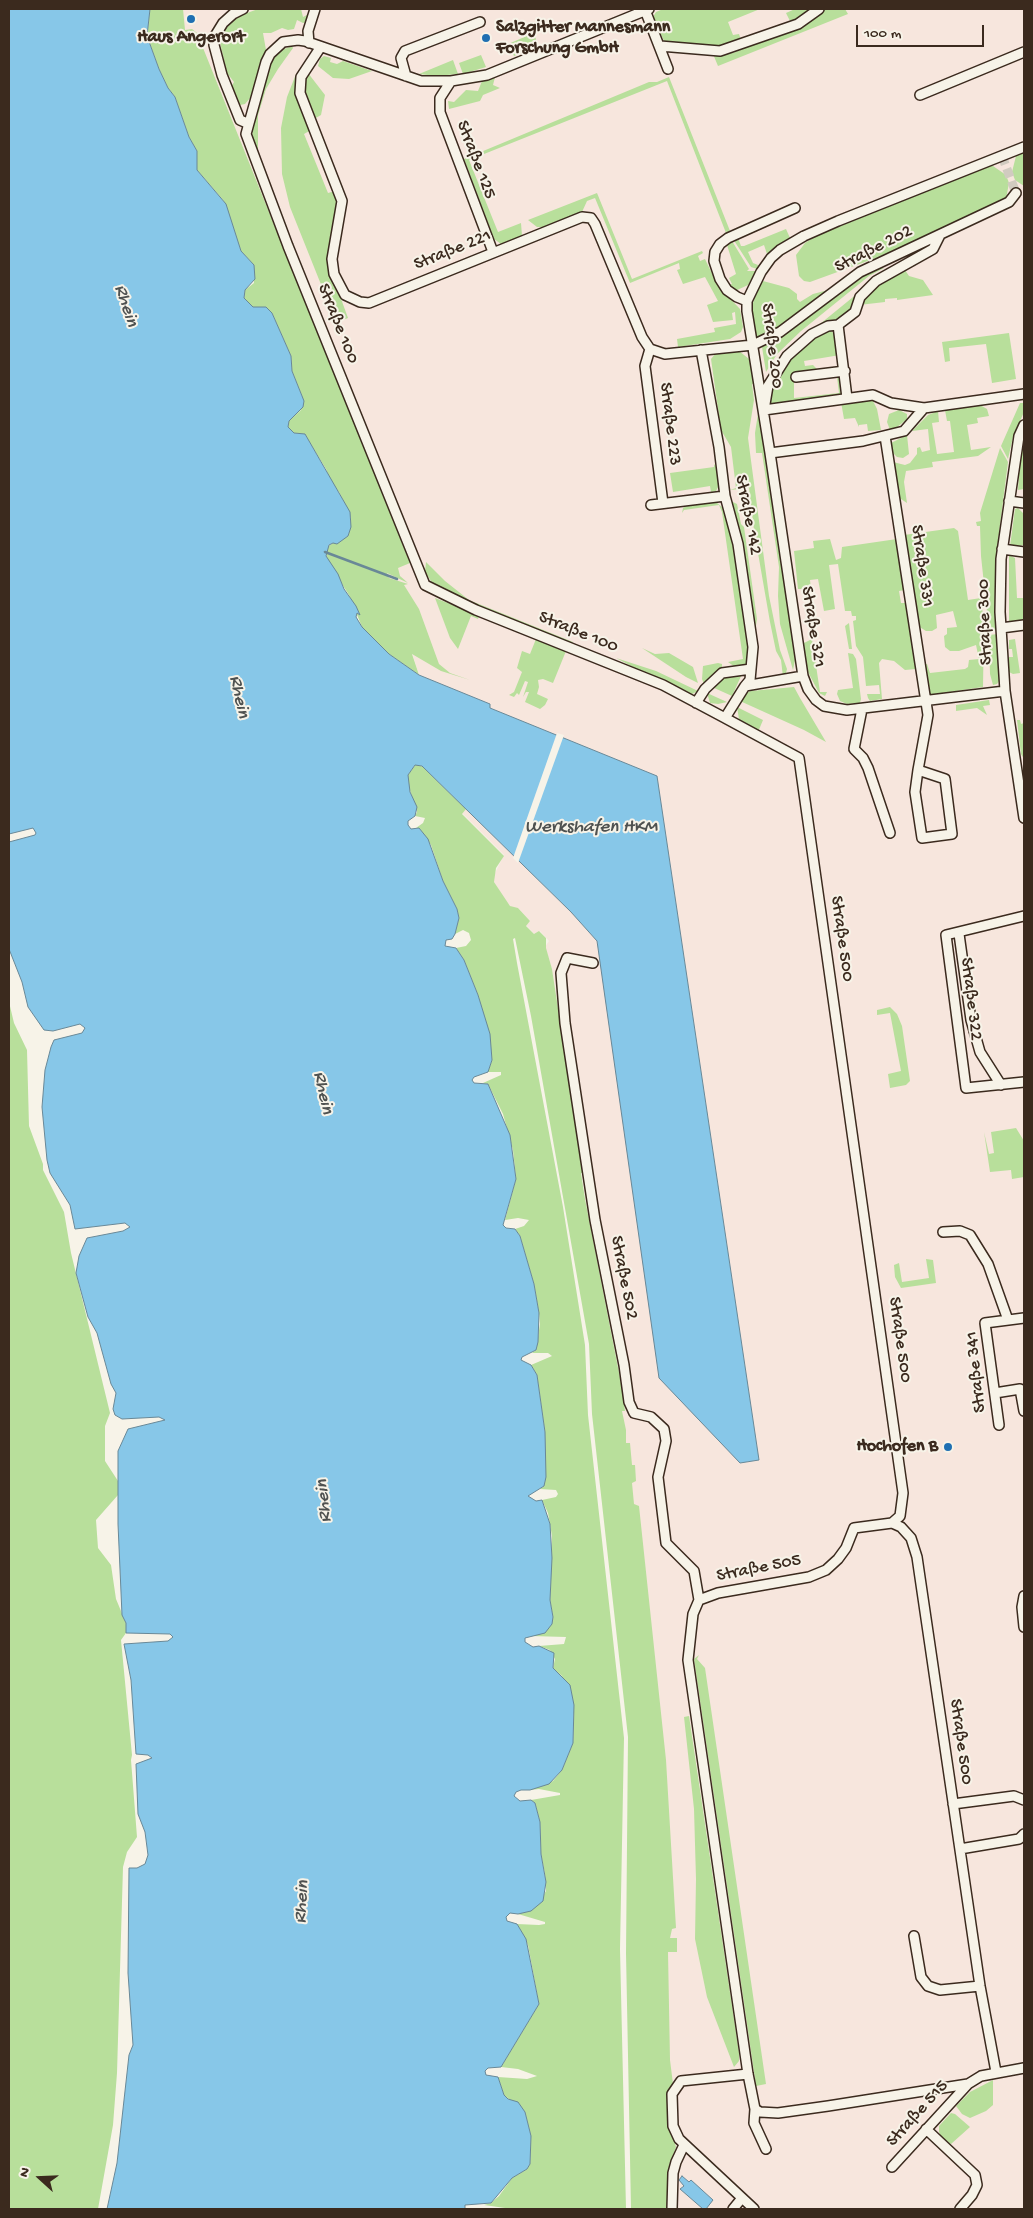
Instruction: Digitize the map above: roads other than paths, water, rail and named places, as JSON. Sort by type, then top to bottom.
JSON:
[{"type":"street","points":[[243,9],[223,22],[214,45],[216,56],[240,120],[247,123]]},
{"type":"street","points":[[309,43],[308,30],[315,9]]},
{"type":"street","points":[[660,46],[720,51],[798,24],[819,9]]},
{"type":"street","points":[[647,10],[668,69]]},
{"type":"street","name":"Straße 100","points":[[647,10],[487,75],[451,81],[421,80],[309,43],[298,40],[283,42],[270,54],[247,123],[246,134],[256,164],[425,585],[476,610],[663,685],[725,718]]},
{"type":"street","points":[[406,76],[401,58],[405,51],[480,22]]},
{"type":"street","name":"Straße 221","points":[[320,48],[300,77],[300,93],[340,192],[341,209],[332,259],[334,274],[345,295],[360,302],[369,303],[582,217],[591,218],[642,337],[650,349]]},
{"type":"street","points":[[920,95],[1024,52]]},
{"type":"street","name":"Straße 125","points":[[451,81],[440,98],[440,112],[493,252]]},
{"type":"street","name":"Straße 200","points":[[770,453],[747,301],[771,258],[804,236],[1024,147]]},
{"type":"street","name":"Straße 202","points":[[753,345],[780,332],[860,272],[1009,202],[1016,193]]},
{"type":"street","points":[[747,301],[727,290],[720,280],[714,261],[715,252],[720,244],[728,238],[795,208]]},
{"type":"street","points":[[940,235],[932,249],[876,281],[860,297],[855,312],[838,325],[820,329],[801,342],[787,356],[768,386],[764,410],[872,395],[891,403],[924,408],[1024,394]]},
{"type":"street","points":[[838,325],[847,398]]},
{"type":"street","points":[[650,349],[664,354],[753,345]]},
{"type":"street","name":"Straße 223","points":[[650,349],[645,366],[663,503]]},
{"type":"street","name":"Straße 142","points":[[701,350],[719,447],[725,496],[738,544],[752,648],[750,680],[745,686]]},
{"type":"street","points":[[796,376],[845,371]]},
{"type":"street","points":[[770,453],[863,441],[904,431],[924,408]]},
{"type":"street","name":"Straße 300","points":[[1024,425],[1019,436],[1002,549],[1001,628],[1005,691],[1024,818]]},
{"type":"street","name":"Straße 331","points":[[886,436],[924,701]]},
{"type":"street","name":"Straße 321","points":[[770,453],[803,676],[808,689],[816,700],[824,706],[847,710],[1005,691]]},
{"type":"street","points":[[651,505],[725,496]]},
{"type":"street","points":[[1009,502],[1024,503]]},
{"type":"street","points":[[1002,549],[1024,552]]},
{"type":"street","points":[[1001,628],[1024,625]]},
{"type":"street","points":[[696,703],[705,689],[722,673],[750,669]]},
{"type":"street","points":[[725,718],[745,686],[803,676]]},
{"type":"street","points":[[918,770],[945,779],[952,834],[922,838],[915,792],[918,770],[928,715],[924,701]]},
{"type":"street","points":[[862,709],[854,749],[863,758],[868,768],[890,833]]},
{"type":"street","name":"Straße 500","points":[[725,718],[799,758],[903,1493],[900,1516],[892,1522],[901,1527],[911,1538],[917,1557],[980,1986],[996,2072]]},
{"type":"street","name":"Straße 322","points":[[1024,916],[959,934],[946,935],[966,1088],[1024,1082]]},
{"type":"street","points":[[959,934],[971,1020],[980,1052],[1001,1085]]},
{"type":"street","name":"Straße 502","points":[[593,962],[567,958],[561,973],[565,1023],[595,1220],[624,1365],[629,1402],[634,1413],[651,1417],[664,1429],[666,1441],[658,1477],[666,1543],[694,1571],[699,1600]]},
{"type":"street","points":[[943,1232],[960,1231],[970,1235],[988,1264],[1008,1320]]},
{"type":"street","name":"Straße 341","points":[[999,1425],[985,1323],[1024,1318]]},
{"type":"street","points":[[995,1393],[1020,1389],[1024,1411]]},
{"type":"street","name":"Straße 505","points":[[699,1600],[718,1593],[809,1577],[826,1570],[838,1559],[846,1548],[854,1528],[892,1522]]},
{"type":"street","points":[[1024,1596],[1022,1607],[1024,1627]]},
{"type":"street","points":[[699,1600],[693,1614],[688,1660],[748,2074],[756,2109],[754,2123],[766,2148]]},
{"type":"street","points":[[953,1804],[1014,1796],[1024,1800]]},
{"type":"street","points":[[960,1849],[1019,1839],[1024,1834]]},
{"type":"street","points":[[914,1936],[921,1976],[928,1986],[940,1990],[980,1986]]},
{"type":"street","points":[[756,2109],[760,2112],[778,2113],[968,2084],[981,2076],[1024,2068]]},
{"type":"street","points":[[748,2074],[681,2081],[675,2087],[672,2094],[673,2126],[676,2135],[684,2145],[754,2209]]},
{"type":"street","name":"Straße 515","points":[[892,2167],[968,2084]]},
{"type":"street","points":[[926,2129],[975,2175],[977,2184],[972,2195],[960,2209]]},
{"type":"street","points":[[672,2209],[673,2173],[684,2145]]},
{"type":"street","points":[[733,2209],[742,2198]]},
{"type":"water","points":[[9,9],[150,9],[147,36],[159,69],[168,88],[175,97],[189,137],[197,151],[197,170],[226,204],[241,251],[254,265],[255,279],[245,290],[244,298],[253,307],[266,307],[272,313],[291,356],[292,371],[304,401],[303,407],[289,421],[288,427],[294,433],[305,434],[350,512],[351,527],[348,536],[337,544],[329,545],[326,556],[338,574],[344,589],[356,606],[360,615],[357,613],[356,617],[362,627],[389,654],[419,675],[490,704],[490,708],[657,776],[759,1460],[740,1463],[659,1378],[597,941],[571,912],[422,766],[415,765],[408,775],[410,792],[417,807],[415,816],[408,821],[408,825],[411,829],[419,828],[428,839],[459,918],[455,934],[452,939],[446,940],[445,946],[456,948],[464,960],[478,995],[490,1034],[492,1060],[488,1072],[474,1077],[472,1080],[474,1083],[488,1084],[510,1135],[516,1179],[503,1225],[506,1228],[515,1229],[520,1236],[534,1284],[539,1313],[536,1350],[522,1357],[521,1360],[531,1365],[537,1375],[545,1432],[546,1477],[544,1486],[528,1496],[536,1501],[542,1500],[550,1524],[552,1558],[550,1600],[553,1617],[552,1624],[545,1633],[525,1638],[525,1642],[533,1647],[539,1646],[554,1653],[553,1668],[570,1685],[574,1705],[573,1743],[562,1770],[549,1784],[530,1790],[521,1790],[516,1792],[514,1796],[520,1801],[531,1800],[535,1803],[540,1822],[541,1854],[546,1882],[543,1901],[531,1911],[518,1914],[510,1913],[506,1917],[507,1921],[517,1924],[526,1939],[539,2004],[501,2067],[488,2068],[485,2071],[486,2075],[498,2077],[504,2095],[508,2099],[518,2102],[525,2112],[531,2136],[530,2164],[527,2169],[512,2178],[491,2203],[465,2205],[465,2209],[107,2209],[117,2163],[129,2055],[133,2045],[128,1973],[129,1868],[137,1868],[145,1864],[148,1855],[145,1832],[138,1814],[136,1764],[152,1758],[148,1755],[136,1754],[131,1680],[124,1644],[168,1641],[173,1637],[170,1634],[126,1633],[126,1623],[122,1615],[118,1524],[118,1451],[128,1429],[165,1420],[159,1417],[122,1419],[115,1415],[113,1409],[116,1393],[111,1384],[97,1333],[88,1317],[76,1273],[79,1256],[87,1238],[123,1231],[130,1227],[125,1223],[75,1229],[70,1205],[50,1173],[47,1160],[42,1107],[45,1070],[51,1047],[54,1040],[82,1033],[85,1028],[80,1024],[53,1031],[44,1030],[28,1007],[22,982],[9,949],[9,842],[35,835],[36,833],[33,828],[9,834]]},
{"type":"water","points":[[682,2176],[689,2182],[691,2180],[713,2200],[706,2209],[703,2209],[680,2189],[684,2186],[679,2180]]},
{"type":"waterway","points":[[325,552],[397,579]]},
{"type":"tunnel","points":[[1002,156],[1016,193]]},
{"type":"place","name":"Haus Angerort","points":[[191,19]]},
{"type":"place","name":"Salzgitter Mannesmann Forschung GmbH","points":[[486,38]]},
{"type":"place","name":"Hochofen B","points":[[948,1447]]},
{"type":"water label","name":"Rhein","points":[[125,306]]},
{"type":"water label","name":"Rhein","points":[[238,697]]},
{"type":"water label","name":"Werkshafen HKM","points":[[591,828]]},
{"type":"water label","name":"Rhein","points":[[322,1093]]},
{"type":"water label","name":"Rhein","points":[[325,1501]]},
{"type":"water label","name":"Rhein","points":[[303,1902]]}]
